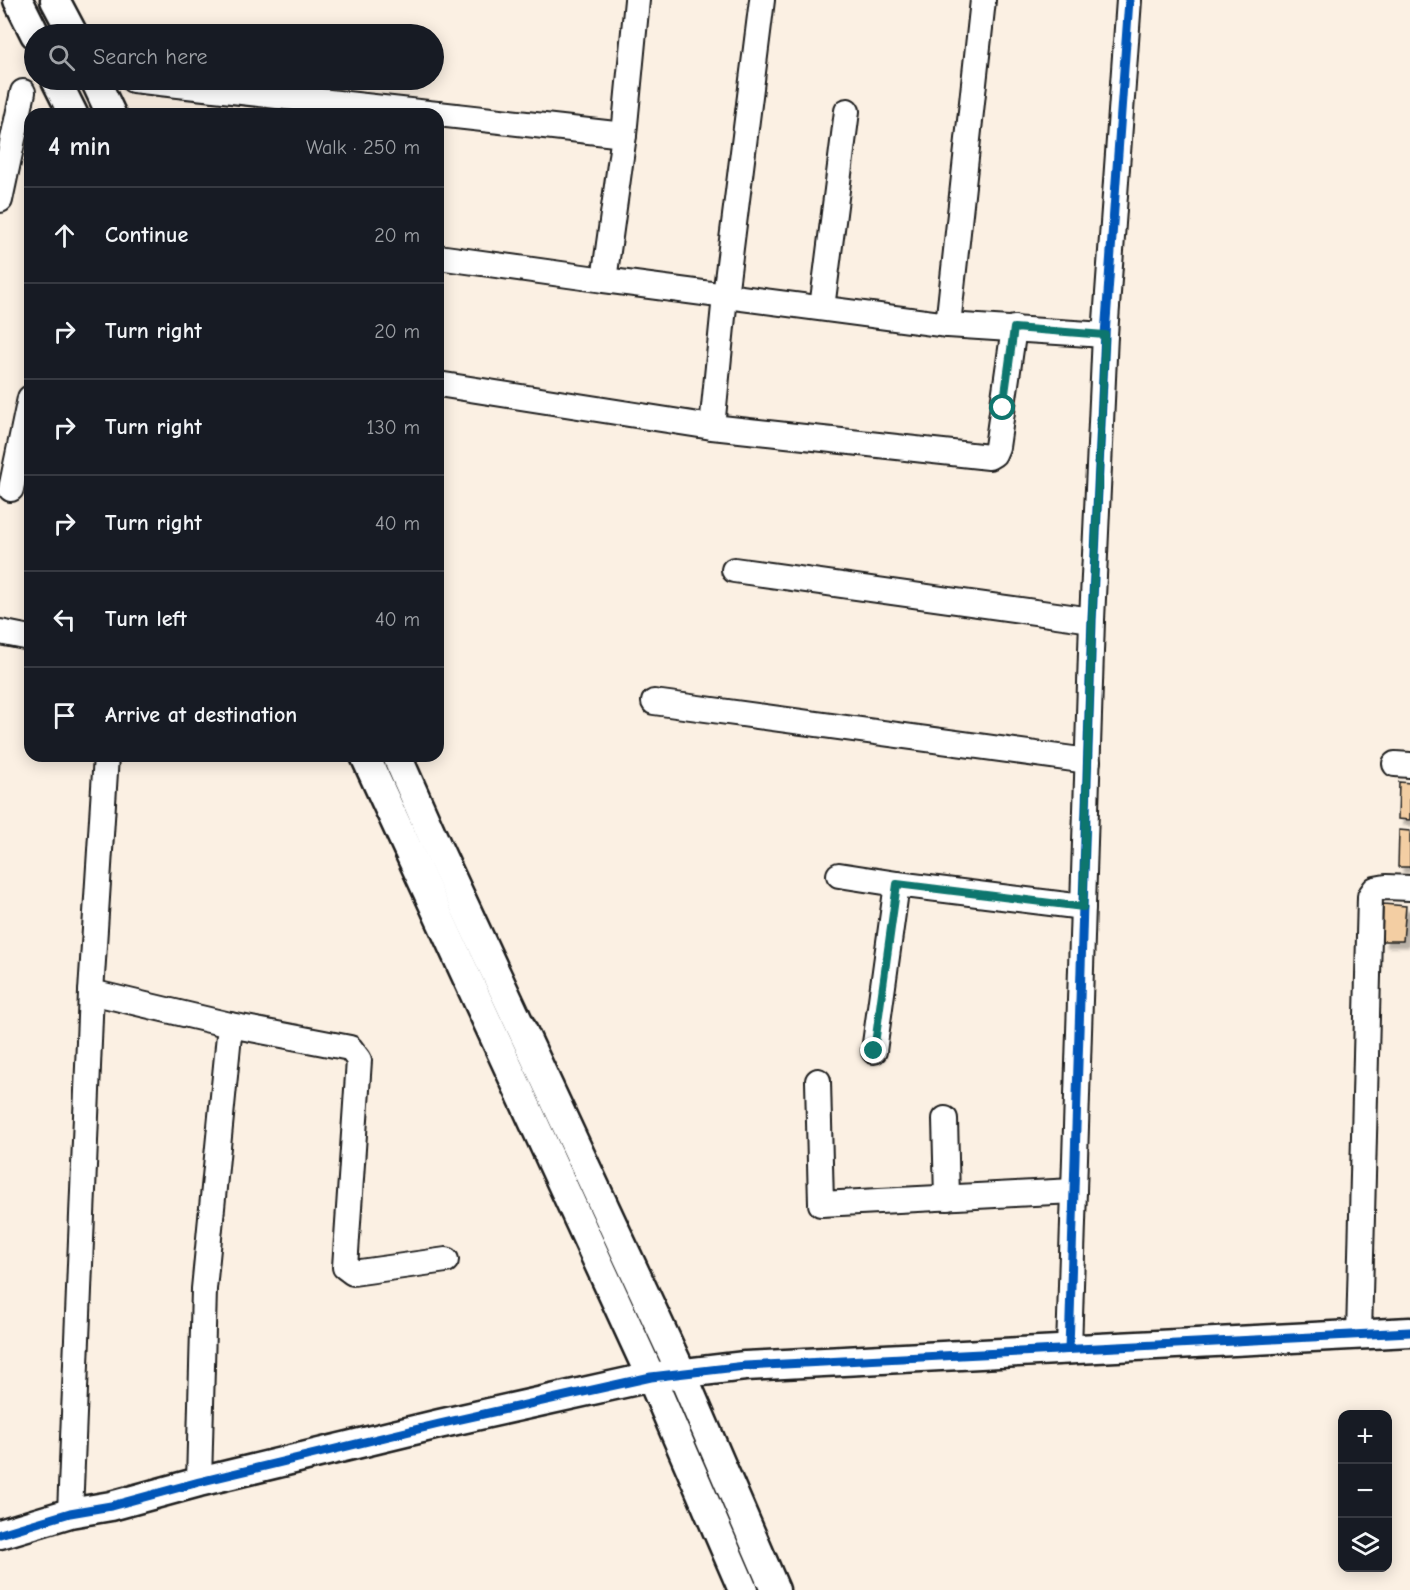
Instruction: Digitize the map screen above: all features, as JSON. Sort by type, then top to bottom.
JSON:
[{"type":"street","points":[[18,0],[29,24]]},
{"type":"street","points":[[55,0],[68,24]]},
{"type":"street","points":[[604,280],[624,135],[634,0]]},
{"type":"street","points":[[712,427],[725,296],[762,0]]},
{"type":"street","points":[[948,325],[983,0]]},
{"type":"street","points":[[1070,1349],[1092,620],[1105,335],[1129,0]]},
{"type":"street","points":[[61,90],[70,108]]},
{"type":"street","points":[[100,90],[108,108]]},
{"type":"street","points":[[222,90],[383,108]]},
{"type":"street","points":[[0,200],[23,92]]},
{"type":"street","points":[[822,308],[847,111]]},
{"type":"street","points":[[444,115],[624,135]]},
{"type":"street","points":[[444,258],[948,325],[1105,335]]},
{"type":"street","points":[[444,385],[712,427],[989,457],[994,454],[997,447],[1014,328]]},
{"type":"street","points":[[14,490],[24,432]]},
{"type":"street","points":[[734,570],[1092,620]]},
{"type":"street","points":[[0,632],[24,637]]},
{"type":"street","points":[[654,702],[1088,761]]},
{"type":"street","points":[[70,1513],[91,992],[106,762]]},
{"type":"street","points":[[367,762],[651,1377],[744,1590]]},
{"type":"street","points":[[400,762],[682,1374],[775,1590]]},
{"type":"street","points":[[839,875],[1083,907]]},
{"type":"street","points":[[874,1051],[897,884]]},
{"type":"street","points":[[1359,1335],[1370,896],[1375,889],[1410,888]]},
{"type":"street","points":[[91,992],[230,1025],[350,1048],[359,1060],[345,1267],[353,1273],[446,1260]]},
{"type":"street","points":[[199,1482],[204,1289],[230,1025]]},
{"type":"street","points":[[818,1081],[821,1204],[1074,1191]]},
{"type":"street","points":[[945,1119],[947,1198]]},
{"type":"street","points":[[0,1534],[70,1513],[111,1506],[199,1482],[439,1424],[651,1377],[745,1366],[1410,1332]]},
{"type":"building","points":[[1399,782],[1410,783],[1410,820],[1398,819]]},
{"type":"building","points":[[1399,830],[1410,831],[1410,867],[1398,867]]},
{"type":"building","points":[[1383,904],[1406,906],[1403,941],[1382,941]]},
{"type":"cycle path","points":[[1069,1349],[1092,620],[1105,335],[1129,0]]},
{"type":"cycle path","points":[[0,1534],[70,1513],[111,1506],[199,1482],[439,1424],[651,1377],[745,1366],[1410,1332]]},
{"type":"route","points":[[874,1051],[897,884],[1083,907],[1092,620],[1105,335],[1014,328],[1003,408]]}]
